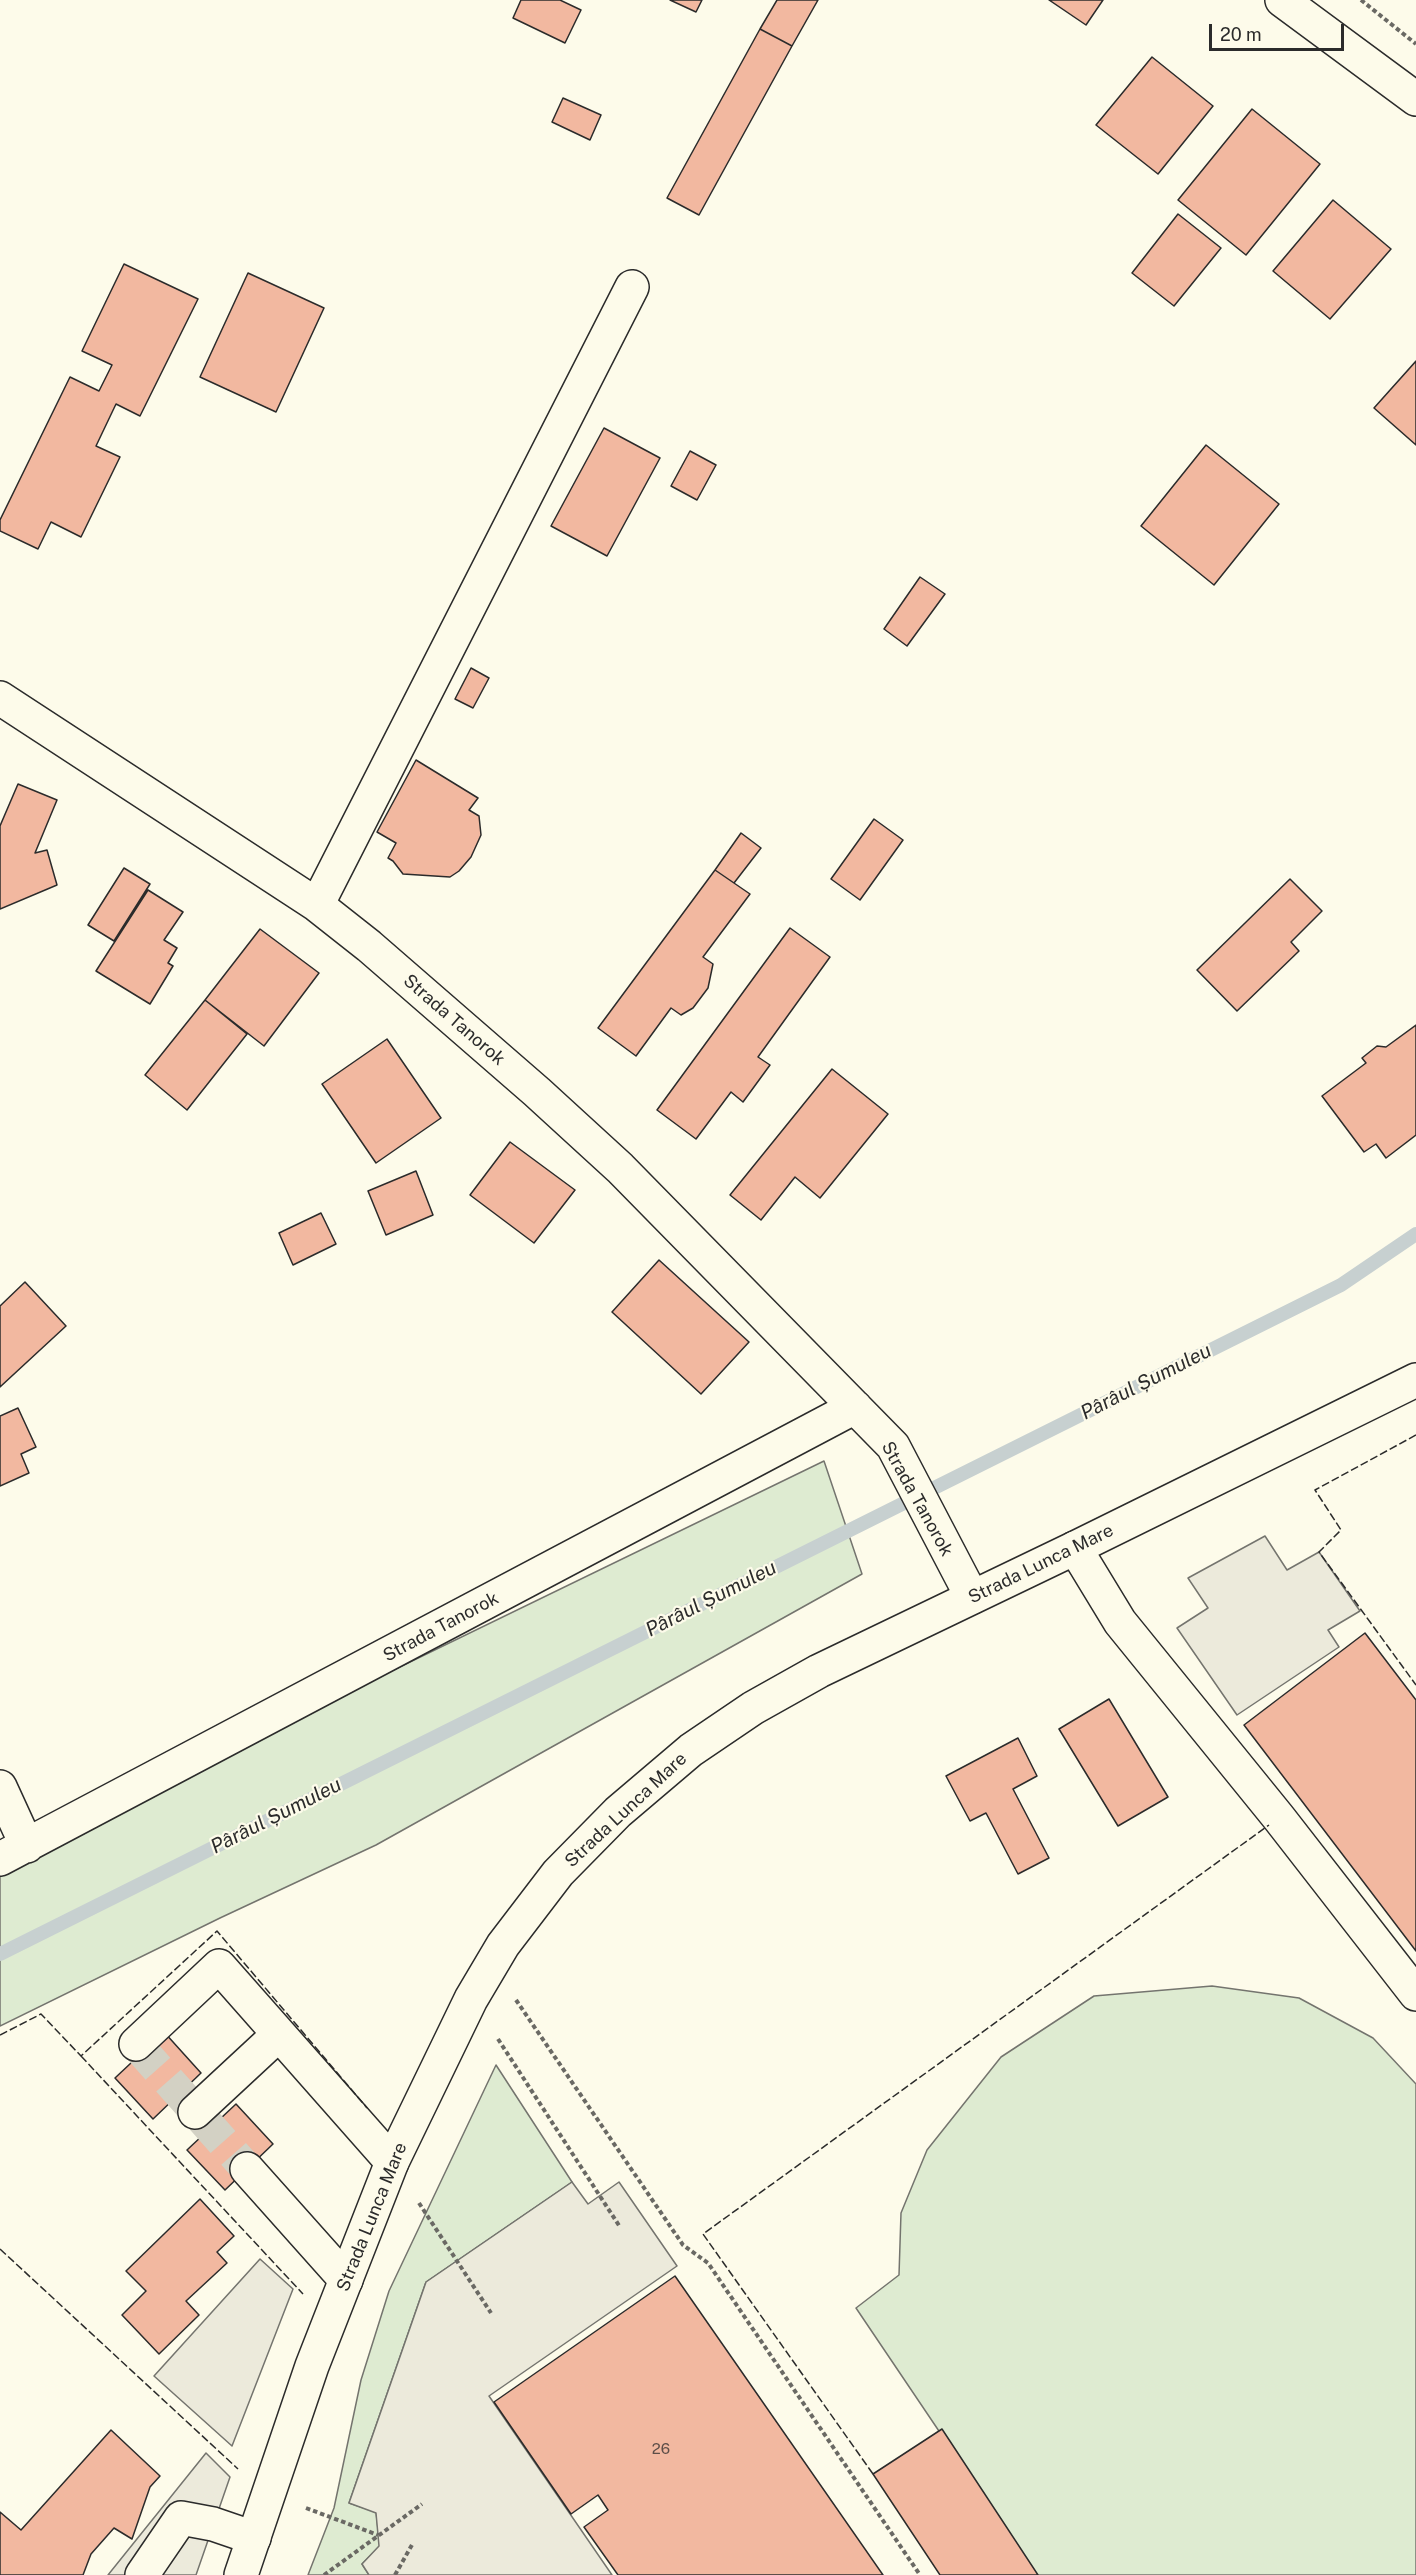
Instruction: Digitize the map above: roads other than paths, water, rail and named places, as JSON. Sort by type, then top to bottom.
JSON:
[{"type":"street","points":[[1282,0],[1416,99]]},
{"type":"street","points":[[317,905],[632,287]]},
{"type":"street","name":"Strada Tanorok","points":[[0,698],[317,905],[369,946],[621,1168],[893,1446],[972,1597]]},
{"type":"street","name":"Strada Lunca Mare","points":[[241,2575],[312,2366],[392,2162],[471,1999],[529,1908],[558,1872],[618,1812],[691,1750],[753,1708],[819,1671],[1416,1380]]},
{"type":"street","name":"Strada Tanorok","points":[[0,1787],[14,1853],[855,1407]]},
{"type":"street","points":[[1074,1548],[1120,1623],[1279,1818],[1416,1994]]},
{"type":"street","points":[[136,2044],[219,1966],[392,2162]]},
{"type":"street","points":[[195,2112],[278,2035]]},
{"type":"street","points":[[247,2169],[346,2280]]},
{"type":"street","points":[[142,2575],[181,2518],[213,2524],[254,2538]]},
{"type":"waterway","name":"Pârâul Șumuleu","points":[[0,1954],[1341,1285],[1416,1234]]},
{"type":"tunnel","points":[[136,2044],[247,2169]]}]
